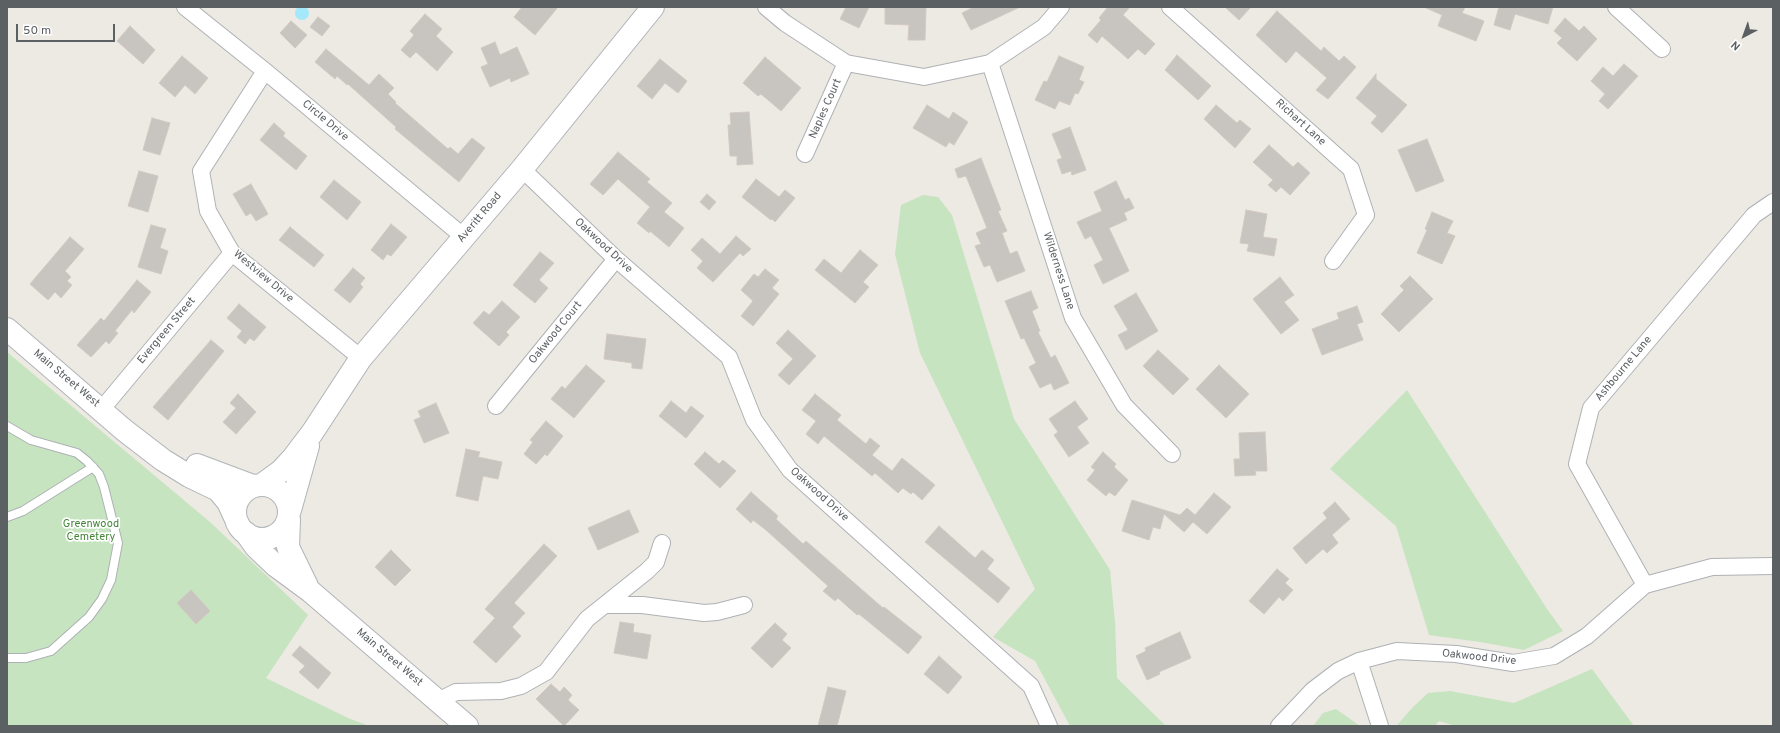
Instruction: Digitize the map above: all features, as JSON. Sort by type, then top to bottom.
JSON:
[{"type":"main road","name":"Averitt Road","points":[[258,485],[281,471],[312,433],[361,358],[522,168],[653,7]]},
{"type":"main road","name":"Main Street West","points":[[7,329],[124,430],[163,460],[189,476],[218,490],[228,502],[242,529],[256,547],[276,566],[310,591],[467,726]]},
{"type":"main road","name":"Main Street West","points":[[124,430],[164,447],[204,468],[258,485]]},
{"type":"main road","name":"Averitt Road","points":[[289,515],[303,458],[312,433]]},
{"type":"main road","points":[[258,485],[276,488],[283,494],[288,501],[289,515],[285,527],[279,534],[270,538],[261,539],[242,529],[236,517],[235,508],[243,493],[258,485]]},
{"type":"main road","name":"Main Street West","points":[[289,515],[288,547],[310,591]]},
{"type":"street","name":"Circle Drive","points":[[185,7],[265,71],[464,237]]},
{"type":"street","points":[[766,7],[785,23],[846,63],[924,77],[990,63],[1044,27],[1062,7]]},
{"type":"street","name":"Richart Lane","points":[[1170,7],[1351,169],[1366,215],[1333,261]]},
{"type":"street","points":[[1616,7],[1662,49]]},
{"type":"street","name":"Naples Court","points":[[805,154],[846,63]]},
{"type":"street","name":"Wilderness Lane","points":[[990,63],[1073,318],[1124,405],[1172,454]]},
{"type":"street","name":"Westview Drive","points":[[265,71],[201,171],[208,211],[232,253],[361,358]]},
{"type":"street","name":"Oakwood Drive","points":[[522,168],[616,260],[729,357],[754,420],[790,470],[1031,686],[1049,726]]},
{"type":"street","name":"Ashbourne Lane","points":[[1645,585],[1577,464],[1591,408],[1754,215],[1773,202]]},
{"type":"street","name":"Evergreen Street","points":[[102,410],[232,253]]},
{"type":"street","name":"Oakwood Court","points":[[496,406],[616,260]]},
{"type":"street","points":[[438,700],[456,692],[501,691],[521,686],[546,672],[587,619],[647,571],[656,562],[662,543]]},
{"type":"street","name":"Oakwood Drive","points":[[1279,726],[1314,690],[1338,671],[1360,661],[1397,651],[1456,654],[1513,664],[1554,656],[1587,636],[1645,585],[1712,567],[1773,566]]},
{"type":"street","points":[[605,605],[642,605],[704,613],[717,612],[744,605]]},
{"type":"street","points":[[1360,661],[1380,726]]},
{"type":"lane","points":[[7,426],[31,440],[77,453],[93,467],[99,474],[110,504],[118,543],[111,580],[102,599],[89,617],[51,651],[26,658],[7,658]]},
{"type":"lane","points":[[7,517],[23,511],[93,467]]},
{"type":"green space","points":[[923,195],[938,197],[952,215],[1014,419],[1110,570],[1115,622],[1117,678],[1166,726],[1070,726],[1035,661],[993,637],[1035,589],[920,353],[895,254],[901,205]]},
{"type":"green space","name":"Greenwood Cemetery","points":[[7,352],[210,522],[308,615],[266,678],[348,718],[369,726],[7,726]]},
{"type":"green space","points":[[1407,390],[1547,609],[1563,631],[1524,650],[1429,635],[1396,526],[1330,469]]},
{"type":"green space","points":[[1592,669],[1634,726],[1455,726],[1439,721],[1435,726],[1399,726],[1398,724],[1428,693],[1450,691],[1514,703]]},
{"type":"green space","points":[[1336,709],[1360,726],[1313,726],[1323,713]]},
{"type":"water","points":[[299,6],[305,6],[309,10],[309,16],[305,20],[299,20],[295,16],[295,10]]},
{"type":"building","points":[[522,7],[558,7],[535,35],[514,17]]},
{"type":"building","points":[[846,7],[869,7],[859,28],[840,19]]},
{"type":"building","points":[[885,7],[926,7],[925,40],[908,40],[909,25],[885,24]]},
{"type":"building","points":[[974,7],[1020,7],[971,30],[962,13]]},
{"type":"building","points":[[1108,7],[1130,7],[1123,15],[1155,44],[1145,55],[1138,49],[1128,59],[1102,36],[1097,43],[1088,35],[1101,20],[1099,18]]},
{"type":"building","points":[[1225,7],[1251,7],[1239,20]]},
{"type":"building","points":[[1424,7],[1465,7],[1462,13],[1484,21],[1476,41],[1438,26],[1442,15]]},
{"type":"building","points":[[1499,7],[1553,7],[1548,24],[1515,14],[1510,30],[1494,25]]},
{"type":"building","points":[[1277,11],[1321,51],[1324,47],[1339,61],[1344,56],[1356,67],[1328,99],[1316,90],[1327,78],[1296,51],[1286,63],[1256,35]]},
{"type":"building","points":[[425,14],[442,29],[436,36],[453,52],[437,71],[416,52],[410,58],[401,50],[414,35],[410,31]]},
{"type":"building","points":[[318,17],[330,26],[322,36],[310,27]]},
{"type":"building","points":[[1565,18],[1579,31],[1584,26],[1597,39],[1577,61],[1557,43],[1562,38],[1554,31]]},
{"type":"building","points":[[291,21],[307,35],[295,48],[280,33]]},
{"type":"building","points":[[130,26],[155,50],[143,64],[117,41]]},
{"type":"building","points":[[495,42],[500,55],[517,47],[529,74],[511,82],[510,78],[490,87],[481,67],[488,64],[481,48]]},
{"type":"building","points":[[326,49],[369,85],[379,74],[394,88],[388,94],[396,102],[395,103],[448,149],[450,147],[458,154],[472,138],[485,148],[459,182],[395,129],[396,127],[348,84],[347,85],[337,76],[335,79],[315,62]]},
{"type":"building","points":[[1177,55],[1211,86],[1198,100],[1165,70]]},
{"type":"building","points":[[182,56],[208,78],[195,94],[185,85],[175,97],[159,83]]},
{"type":"building","points":[[1059,56],[1084,67],[1079,80],[1084,82],[1078,94],[1075,93],[1070,105],[1059,101],[1055,109],[1035,100],[1044,81],[1047,82]]},
{"type":"building","points":[[765,57],[801,88],[781,111],[761,94],[758,96],[743,83]]},
{"type":"building","points":[[660,59],[687,81],[678,93],[665,83],[652,99],[637,86]]},
{"type":"building","points":[[1624,64],[1638,76],[1608,109],[1599,101],[1605,94],[1591,81],[1603,67],[1613,76]]},
{"type":"building","points":[[1376,74],[1376,79],[1407,105],[1382,133],[1371,123],[1377,116],[1356,98]]},
{"type":"building","points":[[927,105],[949,119],[953,112],[968,122],[954,145],[949,142],[946,147],[913,128]]},
{"type":"building","points":[[1216,105],[1237,123],[1240,120],[1251,129],[1235,148],[1204,119]]},
{"type":"building","points":[[749,112],[753,164],[737,165],[737,156],[730,156],[728,125],[731,125],[730,113]]},
{"type":"building","points":[[152,118],[170,123],[160,155],[143,150]]},
{"type":"building","points":[[274,123],[285,133],[283,136],[307,156],[296,170],[260,140]]},
{"type":"building","points":[[1070,127],[1086,170],[1072,175],[1071,171],[1062,174],[1057,160],[1062,158],[1052,134]]},
{"type":"building","points":[[1427,139],[1444,181],[1416,192],[1398,150]]},
{"type":"building","points":[[1269,145],[1293,167],[1298,162],[1310,173],[1290,195],[1281,187],[1276,192],[1268,185],[1273,180],[1253,162]]},
{"type":"building","points":[[618,152],[650,179],[647,182],[672,203],[664,212],[684,228],[669,247],[650,231],[649,233],[637,223],[650,207],[618,179],[603,195],[590,184]]},
{"type":"building","points":[[981,158],[1001,210],[998,211],[1007,231],[1002,233],[1010,254],[1017,251],[1025,271],[997,282],[990,265],[984,267],[975,246],[981,244],[976,233],[987,228],[966,176],[958,178],[955,169]]},
{"type":"building","points":[[139,171],[158,176],[148,212],[128,206]]},
{"type":"building","points":[[756,179],[779,197],[785,190],[795,198],[775,222],[742,197]]},
{"type":"building","points":[[334,180],[361,202],[347,220],[320,197]]},
{"type":"building","points":[[1116,181],[1125,200],[1129,198],[1134,208],[1124,213],[1127,220],[1109,228],[1129,271],[1103,284],[1094,265],[1103,260],[1091,236],[1085,239],[1077,222],[1102,211],[1094,192]]},
{"type":"building","points":[[251,184],[268,214],[256,221],[251,213],[246,216],[233,194]]},
{"type":"building","points":[[707,194],[716,202],[709,210],[700,202]]},
{"type":"building","points":[[1246,210],[1267,214],[1263,237],[1277,239],[1274,256],[1247,251],[1249,244],[1240,243]]},
{"type":"building","points":[[1432,212],[1453,221],[1447,233],[1455,236],[1442,264],[1417,253],[1427,230],[1425,229]]},
{"type":"building","points":[[391,224],[407,237],[391,256],[387,254],[383,260],[371,250]]},
{"type":"building","points":[[151,225],[166,229],[160,248],[168,251],[161,274],[138,267]]},
{"type":"building","points":[[290,227],[324,255],[314,267],[279,240]]},
{"type":"building","points":[[736,236],[751,249],[743,256],[740,253],[713,282],[697,268],[703,261],[691,250],[702,238],[720,254]]},
{"type":"building","points":[[70,237],[84,249],[65,271],[71,277],[67,281],[72,285],[61,298],[55,292],[48,300],[30,284]]},
{"type":"building","points":[[860,250],[878,265],[863,282],[869,287],[855,303],[815,270],[824,259],[841,273]]},
{"type":"building","points":[[540,252],[554,263],[539,280],[548,288],[535,303],[513,285]]},
{"type":"building","points":[[353,268],[365,278],[360,284],[363,287],[350,303],[334,290]]},
{"type":"building","points":[[765,269],[779,280],[772,288],[779,294],[753,326],[741,316],[753,301],[741,290],[754,274],[758,277]]},
{"type":"building","points":[[1410,276],[1433,299],[1399,332],[1381,314],[1404,290],[1400,286]]},
{"type":"building","points":[[1280,277],[1294,295],[1284,302],[1299,320],[1281,334],[1253,299]]},
{"type":"building","points":[[137,280],[151,292],[134,313],[132,310],[115,331],[118,333],[109,344],[106,341],[91,357],[77,345],[101,318],[104,321]]},
{"type":"building","points":[[1031,291],[1038,308],[1032,311],[1040,331],[1038,332],[1051,358],[1055,355],[1069,383],[1054,390],[1051,383],[1040,388],[1029,367],[1036,363],[1024,338],[1021,339],[1005,301]]},
{"type":"building","points":[[1136,293],[1158,331],[1126,350],[1118,335],[1128,330],[1114,306]]},
{"type":"building","points":[[502,301],[520,317],[506,332],[509,335],[499,346],[473,323],[484,311],[489,315]]},
{"type":"building","points":[[239,304],[266,327],[254,341],[250,338],[245,344],[237,337],[242,331],[227,318]]},
{"type":"building","points":[[1357,306],[1363,322],[1357,324],[1363,340],[1322,355],[1312,329],[1339,319],[1337,313]]},
{"type":"building","points":[[788,330],[816,356],[789,385],[778,375],[793,359],[776,343]]},
{"type":"building","points":[[607,334],[646,339],[642,369],[632,368],[632,363],[604,359]]},
{"type":"building","points":[[211,340],[224,351],[168,420],[153,407]]},
{"type":"building","points":[[1158,350],[1189,379],[1173,395],[1143,366]]},
{"type":"building","points":[[586,365],[605,381],[574,418],[551,399],[562,386],[565,389]]},
{"type":"building","points":[[1219,365],[1249,394],[1226,418],[1196,389]]},
{"type":"building","points":[[238,394],[256,412],[236,434],[223,422],[236,408],[230,403]]},
{"type":"building","points":[[815,394],[841,415],[837,420],[866,444],[870,438],[880,446],[872,455],[892,471],[902,458],[935,485],[922,500],[913,492],[911,494],[903,488],[898,493],[875,473],[872,476],[824,436],[818,444],[806,434],[816,421],[802,410]]},
{"type":"building","points":[[671,401],[686,413],[691,406],[704,416],[686,438],[659,416]]},
{"type":"building","points":[[1075,401],[1088,419],[1077,427],[1089,443],[1069,457],[1054,435],[1058,432],[1049,419]]},
{"type":"building","points":[[436,403],[449,433],[424,443],[414,420],[421,417],[418,411]]},
{"type":"building","points":[[546,421],[563,436],[547,456],[545,454],[536,464],[524,454],[533,442],[530,440]]},
{"type":"building","points":[[1265,432],[1267,471],[1255,471],[1256,475],[1235,476],[1234,459],[1240,459],[1239,433]]},
{"type":"building","points":[[466,449],[480,452],[478,457],[502,462],[498,479],[483,476],[478,501],[456,496]]},
{"type":"building","points":[[705,452],[719,464],[723,460],[736,471],[720,488],[694,464]]},
{"type":"building","points":[[1103,452],[1116,464],[1114,467],[1128,480],[1115,496],[1109,492],[1106,496],[1087,480],[1095,470],[1091,467]]},
{"type":"building","points":[[751,492],[778,516],[776,519],[803,544],[806,541],[883,608],[884,607],[922,637],[908,654],[859,614],[857,615],[838,598],[835,601],[823,591],[828,586],[766,530],[753,520],[751,523],[736,509]]},
{"type":"building","points":[[1214,493],[1231,507],[1207,534],[1193,522],[1184,532],[1164,514],[1160,529],[1153,527],[1149,540],[1122,531],[1132,500],[1180,515],[1187,508],[1195,515]]},
{"type":"building","points":[[1335,502],[1350,519],[1332,535],[1338,543],[1327,553],[1323,549],[1306,564],[1293,548],[1327,518],[1323,513]]},
{"type":"building","points":[[629,510],[639,532],[598,550],[588,528]]},
{"type":"building","points":[[939,526],[975,558],[982,550],[994,560],[987,569],[1010,588],[998,603],[925,542]]},
{"type":"building","points":[[544,544],[557,556],[514,603],[525,613],[512,627],[521,636],[496,663],[473,642],[495,618],[485,609]]},
{"type":"building","points":[[391,550],[411,570],[395,586],[375,567]]},
{"type":"building","points":[[1277,569],[1289,579],[1285,583],[1293,590],[1283,601],[1279,597],[1264,614],[1249,601]]},
{"type":"building","points":[[191,590],[210,611],[196,624],[177,603]]},
{"type":"building","points":[[620,622],[634,624],[633,632],[651,635],[647,659],[614,653]]},
{"type":"building","points":[[775,623],[787,634],[782,640],[791,648],[772,668],[751,648]]},
{"type":"building","points":[[1180,632],[1191,658],[1159,672],[1160,674],[1147,680],[1136,656],[1146,651],[1145,648]]},
{"type":"building","points":[[300,646],[331,673],[318,689],[299,672],[305,666],[292,655]]},
{"type":"building","points":[[939,656],[962,677],[948,694],[924,674]]},
{"type":"building","points":[[551,684],[560,692],[564,687],[572,695],[568,700],[579,710],[564,726],[536,699]]},
{"type":"building","points":[[828,687],[846,691],[837,726],[818,726]]}]
